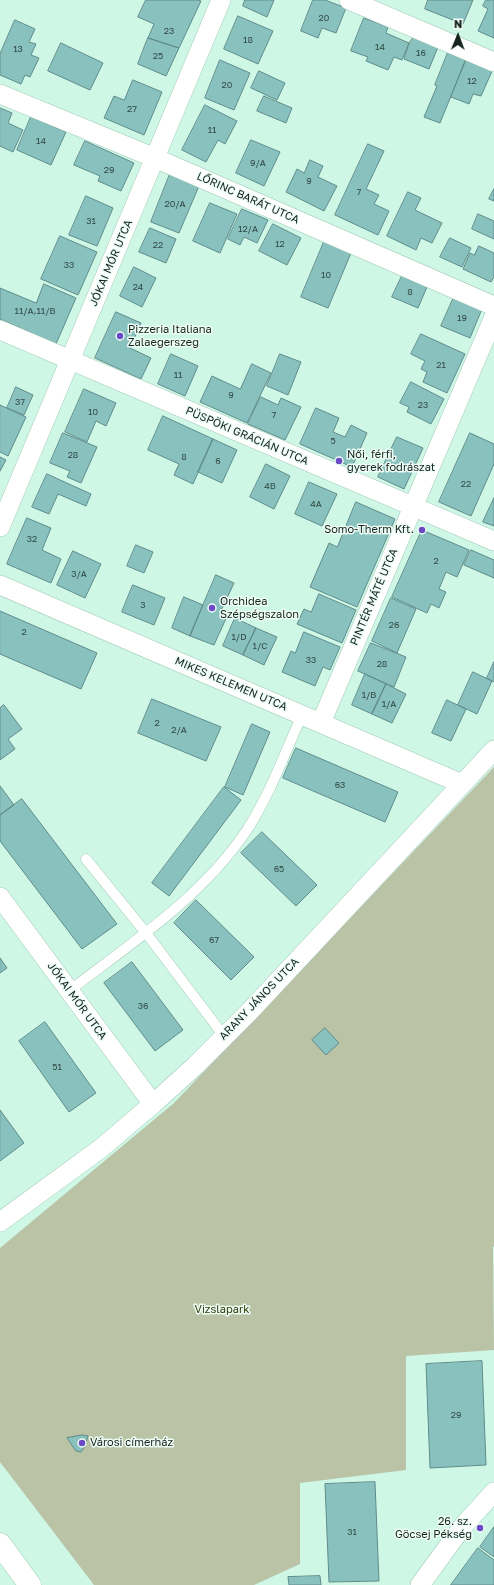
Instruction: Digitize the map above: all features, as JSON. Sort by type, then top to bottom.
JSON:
[{"type":"street","name":"JÓKAI MÓR UTCA","points":[[0,526],[221,0]]},
{"type":"street","points":[[349,0],[494,62]]},
{"type":"street","name":"LŐRINC BARÁT UTCA","points":[[0,94],[155,158],[494,306]]},
{"type":"street","name":"PINTÉR MÁTÉ UTCA","points":[[321,724],[494,316]]},
{"type":"street","name":"PÜSPÖKI GRÁCIÁN UTCA","points":[[0,330],[494,541]]},
{"type":"street","name":"MIKES KELEMEN UTCA","points":[[0,585],[462,784]]},
{"type":"street","name":"ARANY JÁNOS UTCA","points":[[0,1222],[100,1149],[153,1104],[255,1005],[494,750]]},
{"type":"street","name":"JÓKAI MÓR UTCA","points":[[0,897],[153,1104]]},
{"type":"street","points":[[420,1585],[463,1526],[494,1492]]},
{"type":"street","points":[[0,1544],[30,1585]]},
{"type":"lane","points":[[70,990],[162,921],[213,874],[247,830],[271,786],[302,715]]},
{"type":"lane","points":[[86,859],[146,933],[224,1036]]},
{"type":"green space","name":"Vizslapark","points":[[494,767],[494,1350],[406,1356],[406,1470],[300,1483],[300,1564],[254,1585],[94,1585],[0,1462],[0,1248],[174,1103]]},
{"type":"building","points":[[146,0],[201,1],[179,48],[148,38],[154,24],[138,17]]},
{"type":"building","points":[[245,0],[274,0],[267,17],[243,6]]},
{"type":"building","points":[[313,0],[325,0],[346,8],[336,33],[322,28],[318,38],[301,31]]},
{"type":"building","points":[[428,0],[473,0],[463,24],[425,9]]},
{"type":"building","points":[[486,0],[494,0],[494,38],[478,31],[488,9],[483,6]]},
{"type":"building","points":[[238,16],[273,31],[258,64],[224,49]]},
{"type":"building","points":[[364,18],[388,27],[386,33],[409,43],[402,60],[394,57],[388,70],[366,61],[368,57],[351,51]]},
{"type":"building","points":[[15,20],[35,29],[29,42],[36,44],[31,55],[39,58],[30,77],[25,75],[21,84],[0,75],[0,54]]},
{"type":"building","points":[[414,37],[438,47],[429,69],[404,59],[409,43]]},
{"type":"building","points":[[148,38],[179,48],[166,76],[138,64]]},
{"type":"building","points":[[61,43],[103,63],[90,90],[48,71]]},
{"type":"building","points":[[449,50],[467,57],[440,123],[424,117],[437,86],[435,85]]},
{"type":"building","points":[[467,57],[493,69],[481,96],[473,94],[469,104],[451,97]]},
{"type":"building","points":[[220,60],[250,73],[234,110],[205,98]]},
{"type":"building","points":[[259,71],[285,83],[277,100],[251,88]]},
{"type":"building","points":[[133,80],[162,92],[144,135],[104,118],[114,96],[124,100]]},
{"type":"building","points":[[264,96],[292,108],[286,123],[257,111]]},
{"type":"building","points":[[205,105],[237,121],[225,144],[218,140],[206,162],[182,150]]},
{"type":"building","points":[[0,108],[12,113],[8,123],[23,130],[13,152],[0,146]]},
{"type":"building","points":[[31,117],[66,132],[51,165],[17,150]]},
{"type":"building","points":[[251,140],[280,152],[264,186],[236,173]]},
{"type":"building","points":[[85,141],[134,163],[121,191],[98,181],[100,176],[74,165]]},
{"type":"building","points":[[368,144],[384,151],[366,189],[379,195],[374,204],[389,211],[378,235],[335,215]]},
{"type":"building","points":[[310,160],[323,166],[318,177],[337,186],[324,211],[286,192],[297,169],[304,173]]},
{"type":"building","points":[[170,174],[199,186],[179,233],[151,222]]},
{"type":"building","points":[[494,189],[494,201],[489,199]]},
{"type":"building","points":[[408,192],[421,198],[415,210],[442,223],[432,243],[421,238],[416,250],[387,236]]},
{"type":"building","points":[[86,196],[113,208],[97,246],[69,235]]},
{"type":"building","points":[[210,203],[237,214],[220,253],[193,241]]},
{"type":"building","points":[[242,209],[268,220],[257,243],[244,237],[240,245],[228,239]]},
{"type":"building","points":[[478,214],[494,221],[494,239],[472,229]]},
{"type":"building","points":[[273,224],[301,238],[287,265],[259,251]]},
{"type":"building","points":[[150,228],[176,239],[166,263],[139,252]]},
{"type":"building","points":[[60,236],[97,252],[78,295],[41,279]]},
{"type":"building","points":[[450,238],[471,248],[462,267],[440,257]]},
{"type":"building","points":[[324,242],[351,253],[328,308],[301,297]]},
{"type":"building","points":[[479,246],[494,253],[494,277],[491,282],[463,269],[470,253],[474,255]]},
{"type":"building","points":[[134,267],[156,278],[142,307],[120,296]]},
{"type":"building","points":[[402,276],[427,287],[418,308],[392,297]]},
{"type":"building","points":[[44,284],[76,298],[56,344],[0,319],[0,288],[36,303]]},
{"type":"building","points":[[454,297],[482,309],[470,338],[441,326]]},
{"type":"building","name":"Pizzeria Italiana Zalaegerszeg","points":[[116,312],[141,323],[130,348],[151,358],[141,379],[95,358]]},
{"type":"building","points":[[421,334],[465,354],[447,393],[423,382],[427,372],[421,369],[425,361],[411,354]]},
{"type":"building","points":[[171,354],[198,366],[185,396],[158,384]]},
{"type":"building","points":[[280,354],[301,362],[288,395],[267,386]]},
{"type":"building","points":[[252,364],[271,373],[247,423],[200,402],[212,376],[240,389]]},
{"type":"building","points":[[411,382],[444,399],[431,424],[407,412],[409,407],[400,403]]},
{"type":"building","points":[[16,387],[33,395],[24,415],[7,408]]},
{"type":"building","points":[[84,389],[116,403],[106,426],[96,421],[87,442],[65,432]]},
{"type":"building","points":[[261,397],[278,405],[281,398],[301,407],[285,440],[248,424]]},
{"type":"building","points":[[0,405],[26,417],[8,456],[0,452]]},
{"type":"building","points":[[316,408],[339,418],[333,432],[345,437],[351,425],[367,433],[352,467],[300,444]]},
{"type":"building","points":[[163,416],[213,439],[193,484],[174,475],[179,464],[148,450]]},
{"type":"building","points":[[63,433],[97,447],[81,483],[67,477],[70,471],[50,463]]},
{"type":"building","points":[[470,433],[494,444],[494,464],[471,516],[439,502]]},
{"type":"building","points":[[397,437],[423,448],[404,489],[378,477]]},
{"type":"building","points":[[213,439],[237,450],[222,483],[198,472]]},
{"type":"building","points":[[0,457],[6,460],[0,471]]},
{"type":"building","points":[[266,464],[290,476],[274,509],[250,497]]},
{"type":"building","points":[[47,474],[91,494],[86,506],[58,494],[49,514],[32,507]]},
{"type":"building","points":[[309,482],[337,494],[322,526],[295,514]]},
{"type":"building","points":[[494,498],[494,526],[483,522]]},
{"type":"building","points":[[356,502],[395,519],[357,607],[310,587],[329,543],[337,547]]},
{"type":"building","points":[[27,518],[51,528],[42,550],[61,559],[51,583],[7,564]]},
{"type":"building","points":[[422,530],[469,550],[457,577],[446,572],[439,589],[446,592],[439,608],[431,604],[427,613],[392,597]]},
{"type":"building","points":[[136,545],[153,552],[144,573],[127,566]]},
{"type":"building","points":[[471,550],[494,560],[494,578],[464,565]]},
{"type":"building","points":[[73,551],[101,564],[85,598],[57,585]]},
{"type":"building","name":"Orchidea Szépségszalon","points":[[216,575],[234,583],[221,611],[228,614],[214,645],[190,636]]},
{"type":"building","points":[[133,585],[165,598],[154,625],[122,612]]},
{"type":"building","points":[[319,594],[356,610],[342,643],[297,624],[304,609],[311,612]]},
{"type":"building","points":[[184,597],[203,605],[190,636],[172,628]]},
{"type":"building","points":[[391,598],[416,609],[397,653],[372,641]]},
{"type":"building","points":[[0,611],[97,653],[81,689],[0,654]]},
{"type":"building","points":[[235,618],[256,628],[243,655],[223,646]]},
{"type":"building","points":[[256,628],[277,637],[264,665],[243,655]]},
{"type":"building","points":[[304,632],[340,647],[330,670],[323,667],[315,686],[282,672],[291,651],[295,653]]},
{"type":"building","points":[[371,643],[406,657],[394,687],[358,671]]},
{"type":"building","points":[[494,662],[494,682],[487,678]]},
{"type":"building","points":[[473,672],[492,681],[477,714],[458,705]]},
{"type":"building","points":[[365,674],[386,684],[372,714],[352,705]]},
{"type":"building","points":[[386,684],[406,694],[392,723],[372,714]]},
{"type":"building","points":[[152,699],[221,727],[206,761],[138,733]]},
{"type":"building","points":[[447,700],[466,709],[451,741],[432,733]]},
{"type":"building","points":[[4,705],[22,729],[8,739],[15,749],[0,760],[0,708]]},
{"type":"building","points":[[252,724],[270,732],[243,795],[225,787]]},
{"type":"building","points":[[296,748],[398,792],[385,822],[283,778]]},
{"type":"building","points":[[0,786],[14,805],[0,815]]},
{"type":"building","points":[[224,787],[241,800],[169,896],[152,883]]},
{"type":"building","points":[[22,799],[117,924],[82,949],[0,841],[0,815]]},
{"type":"building","points":[[262,832],[317,885],[296,906],[241,853]]},
{"type":"building","points":[[196,900],[254,957],[231,980],[174,923]]},
{"type":"building","points":[[0,958],[7,968],[0,973]]},
{"type":"building","points":[[132,962],[183,1030],[155,1051],[104,983]]},
{"type":"building","points":[[45,1022],[96,1093],[69,1112],[19,1041]]},
{"type":"building","points":[[325,1028],[339,1043],[326,1055],[312,1040]]},
{"type":"building","points":[[0,1110],[24,1143],[0,1161]]},
{"type":"building","points":[[482,1361],[486,1465],[430,1468],[426,1364]]},
{"type":"building","points":[[82,1435],[88,1436],[85,1446],[81,1452],[76,1451],[67,1438]]},
{"type":"building","points":[[375,1482],[379,1581],[329,1582],[325,1484]]},
{"type":"building","points":[[494,1527],[494,1557],[480,1547]]},
{"type":"building","points":[[478,1548],[494,1560],[494,1585],[451,1585]]},
{"type":"building","points":[[320,1576],[321,1585],[289,1585],[288,1577]]},
{"type":"place","name":"Pizzeria Italiana Zalaegerszeg","points":[[120,336]]},
{"type":"place","name":"Női, férfi, gyerek fodrászat","points":[[339,461]]},
{"type":"place","name":"Somo-Therm Kft.","points":[[422,530]]},
{"type":"place","name":"Orchidea Szépségszalon","points":[[212,608]]},
{"type":"place","name":"Városi címerház","points":[[82,1443]]},
{"type":"place","name":"26. sz. Göcsej Pékség","points":[[480,1528]]}]
